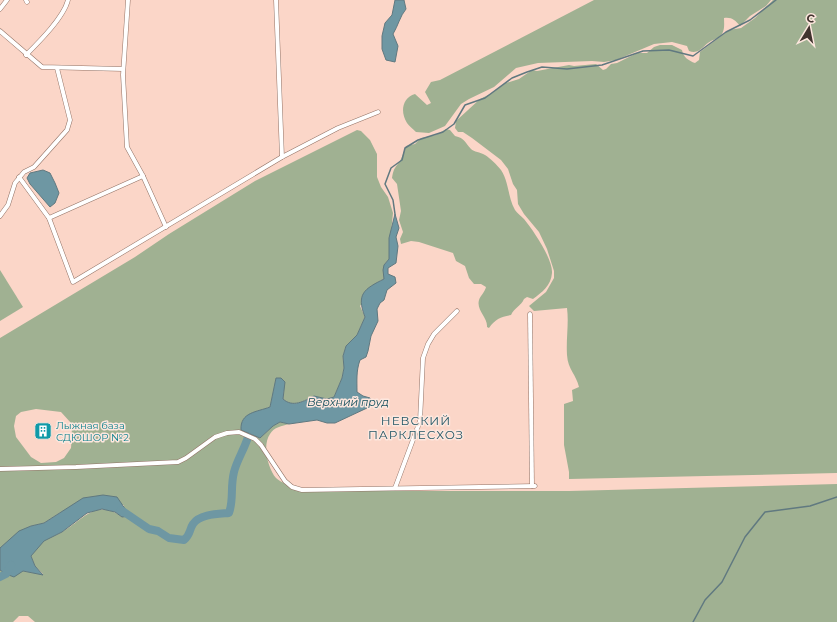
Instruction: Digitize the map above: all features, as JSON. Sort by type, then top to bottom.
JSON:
[{"type":"street","points":[[0,9],[7,0]]},
{"type":"street","points":[[26,55],[51,28],[63,11],[68,0]]},
{"type":"street","points":[[128,0],[123,68],[127,147],[143,176],[166,227]]},
{"type":"street","points":[[276,0],[282,157]]},
{"type":"street","points":[[0,31],[26,55],[42,67],[123,68]]},
{"type":"street","points":[[0,216],[8,205],[15,182],[24,172],[34,167],[67,130],[70,120],[57,68]]},
{"type":"street","points":[[19,177],[49,218],[73,282],[282,157],[338,128],[378,112]]},
{"type":"street","points":[[49,218],[143,176]]},
{"type":"street","points":[[395,488],[420,421],[423,358],[425,351],[434,334],[457,311]]},
{"type":"street","points":[[0,470],[178,462],[215,437],[227,433],[239,432],[255,439],[262,445],[285,481],[292,487],[302,490],[534,486],[530,314]]},
{"type":"green space","points":[[594,0],[771,0],[766,6],[750,16],[740,26],[733,19],[724,18],[724,28],[722,34],[699,51],[689,51],[687,46],[672,42],[654,44],[616,60],[604,62],[538,63],[516,68],[494,87],[461,104],[445,126],[429,133],[416,132],[407,123],[403,114],[405,102],[415,94],[427,105],[431,103],[425,92],[431,82],[440,80]]},
{"type":"green space","points":[[773,0],[837,0],[837,473],[569,479],[564,445],[564,404],[573,401],[572,390],[579,387],[568,360],[567,308],[534,311],[529,306],[546,292],[554,278],[554,271],[547,249],[539,232],[518,204],[517,190],[513,184],[508,169],[501,160],[472,138],[463,132],[458,132],[455,128],[456,121],[480,99],[506,83],[519,79],[532,70],[537,71],[569,65],[596,64],[603,70],[611,64],[617,63],[638,53],[647,53],[654,47],[660,45],[672,45],[682,50],[687,58],[695,63],[699,60],[700,52],[729,30],[741,28],[755,18]]},
{"type":"green space","points":[[446,129],[450,130],[455,136],[463,139],[472,150],[487,156],[501,170],[506,180],[515,210],[524,219],[537,237],[546,253],[551,267],[552,273],[550,282],[543,291],[533,299],[527,297],[524,299],[511,315],[498,319],[489,328],[487,327],[486,320],[479,307],[480,298],[486,287],[481,284],[474,284],[469,278],[465,266],[456,261],[453,253],[419,242],[411,241],[401,244],[400,239],[403,232],[399,220],[401,211],[397,184],[392,178],[395,167],[401,159],[406,146],[415,144],[421,138],[436,135]]},
{"type":"green space","points":[[357,130],[361,131],[370,140],[377,154],[377,177],[381,187],[388,197],[393,213],[389,239],[389,259],[384,265],[384,279],[378,282],[360,306],[365,317],[357,335],[346,346],[343,356],[344,368],[342,378],[334,397],[327,399],[314,396],[302,402],[291,403],[283,399],[284,390],[275,385],[270,407],[264,409],[241,430],[260,438],[273,426],[280,422],[289,424],[278,427],[274,430],[270,434],[266,444],[268,463],[273,474],[278,480],[298,491],[569,491],[837,484],[837,622],[35,622],[28,616],[19,616],[13,622],[0,622],[0,570],[6,574],[23,571],[43,574],[35,566],[31,556],[43,541],[60,533],[83,517],[97,510],[113,512],[122,517],[124,505],[61,512],[44,523],[31,526],[0,548],[0,338],[135,257],[169,234],[255,181]],"holes":[[[36,409],[61,412],[71,423],[71,448],[64,458],[56,462],[41,463],[31,457],[16,437],[14,426],[16,416],[21,412]]]},
{"type":"green space","points":[[0,270],[23,307],[0,321]]},
{"type":"water","points":[[395,0],[404,0],[406,9],[393,34],[398,46],[395,62],[386,60],[382,49],[382,36],[385,23],[392,15]]},
{"type":"water","points":[[43,170],[50,173],[59,193],[55,203],[50,207],[30,184],[27,178],[30,173]]},
{"type":"water","name":"Верхний пруд","points":[[395,214],[399,228],[396,237],[398,246],[396,263],[388,268],[388,274],[395,277],[396,283],[387,290],[384,300],[380,303],[377,309],[378,321],[371,336],[366,357],[360,360],[357,372],[357,392],[370,398],[371,403],[367,408],[335,423],[327,423],[317,420],[289,424],[280,422],[273,426],[260,438],[241,430],[241,424],[246,416],[270,407],[276,378],[281,378],[285,382],[283,399],[287,402],[298,403],[314,396],[327,399],[334,397],[342,378],[344,368],[343,356],[346,346],[357,335],[365,317],[361,303],[364,293],[371,286],[384,279],[383,270],[384,265],[389,259],[389,238]]},
{"type":"water","points":[[103,495],[117,497],[130,516],[122,517],[115,512],[102,509],[87,513],[62,532],[44,541],[31,556],[35,566],[43,575],[23,571],[14,577],[0,570],[0,548],[19,531],[44,523],[83,498]]},
{"type":"waterway","points":[[395,214],[393,200],[385,184],[391,168],[402,160],[405,148],[418,140],[443,132],[454,124],[465,105],[485,98],[512,78],[542,67],[567,69],[602,65],[643,51],[669,50],[693,56],[726,32],[750,20],[776,0]]},
{"type":"waterway","points":[[121,510],[149,529],[158,531],[169,538],[184,540],[188,536],[193,524],[200,518],[210,515],[229,513],[234,472],[248,437]]},
{"type":"waterway","points":[[693,622],[705,600],[722,582],[745,537],[765,512],[810,506],[837,497]]},
{"type":"waterway","points":[[0,577],[6,574],[11,565]]},
{"type":"place","name":"Лыжная база СДЮШОР №2","points":[[43,431]]},
{"type":"district","name":"НЕВСКИЙ ПАРКЛЕСХОЗ","points":[[416,428]]}]
